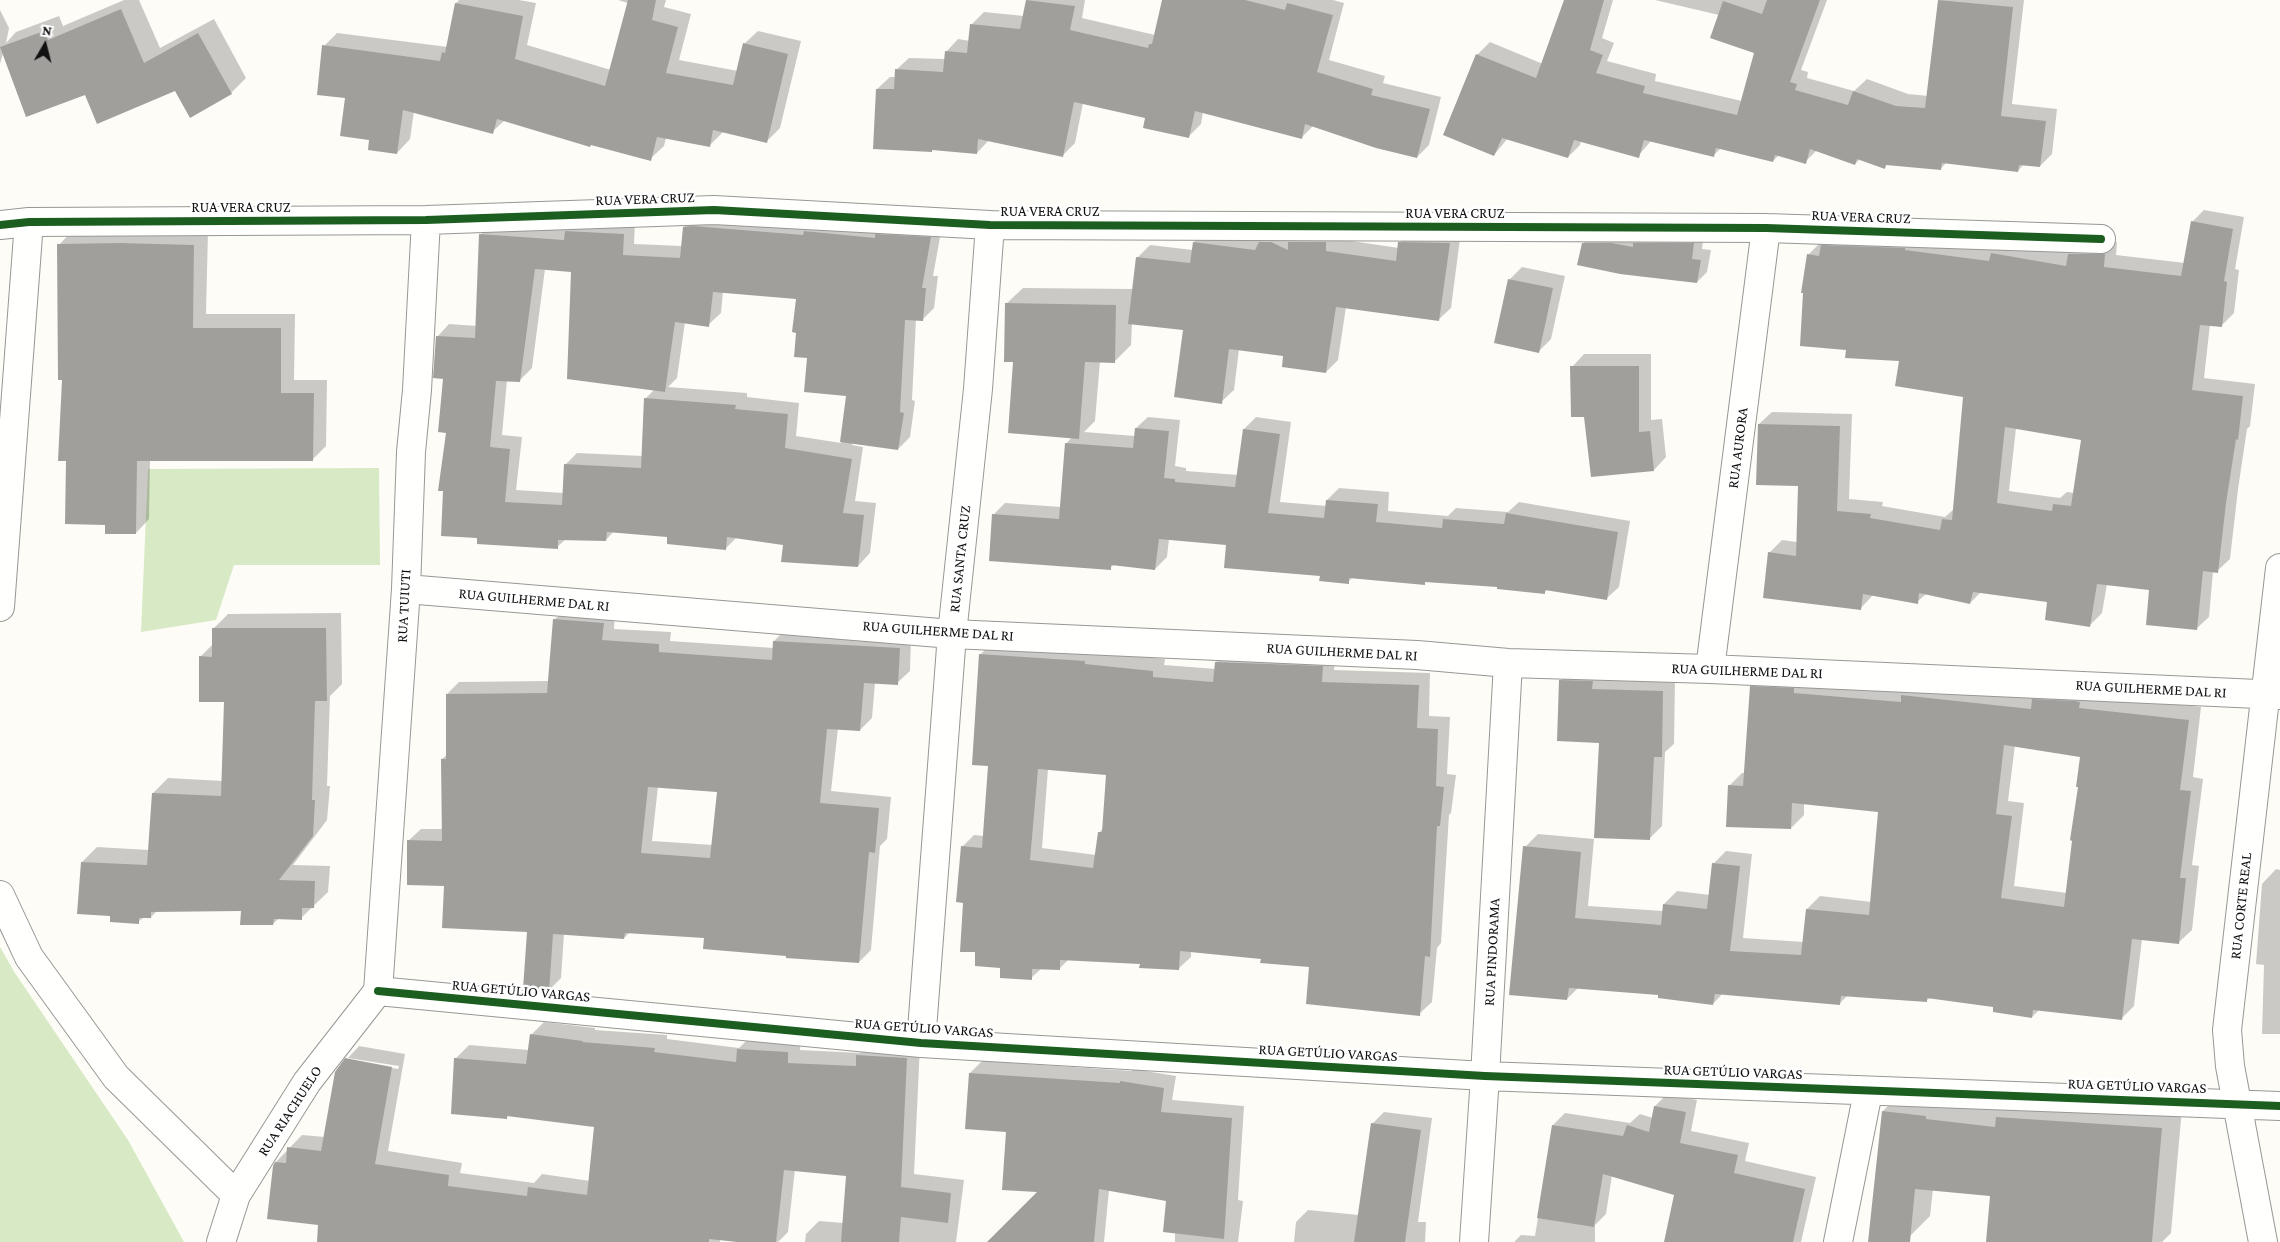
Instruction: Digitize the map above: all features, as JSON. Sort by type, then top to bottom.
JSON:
[{"type":"street","name":"RUA VERA CRUZ","points":[[0,225],[30,222],[426,220],[714,210],[990,225],[1766,228],[2101,239]]},
{"type":"street","name":"RUA TUIUTI","points":[[378,992],[406,589],[411,452],[417,390],[426,220]]},
{"type":"street","points":[[0,607],[30,222]]},
{"type":"street","name":"RUA SANTA CRUZ","points":[[922,1043],[952,634],[978,389],[990,225]]},
{"type":"street","name":"RUA AURORA","points":[[1710,669],[1766,228]]},
{"type":"street","name":"RUA CORTE REAL","points":[[2264,1242],[2230,1066],[2227,1030],[2272,695],[2280,568]]},
{"type":"street","name":"RUA GUILHERME DAL RI","points":[[406,589],[952,634],[1408,655],[1508,662],[1710,669],[2272,695]]},
{"type":"street","name":"RUA PINDORAMA","points":[[1474,1242],[1508,662]]},
{"type":"street","points":[[0,895],[29,958],[116,1077],[236,1195]]},
{"type":"street","name":"RUA GETÚLIO VARGAS","points":[[378,992],[922,1043],[1485,1076],[1868,1092],[2237,1103],[2280,1106]]},
{"type":"street","name":"RUA RIACHUELO","points":[[221,1242],[236,1195],[306,1082],[378,992]]},
{"type":"street","points":[[1838,1242],[1868,1092]]},
{"type":"green space","points":[[379,468],[380,565],[234,565],[216,620],[141,632],[148,469]]},
{"type":"green space","points":[[0,947],[15,973],[128,1140],[184,1242],[0,1242]]},
{"type":"building","points":[[628,0],[656,0],[652,20],[678,27],[666,73],[733,85],[743,43],[788,54],[767,143],[713,130],[710,147],[657,137],[651,161],[591,145],[590,147],[497,119],[493,134],[403,110],[397,154],[368,150],[369,140],[340,136],[345,98],[317,95],[322,45],[440,61],[442,52],[445,53],[455,3],[523,16],[515,59],[605,86]]},
{"type":"building","points":[[1026,0],[1075,6],[1070,30],[1148,48],[1149,44],[1152,44],[1162,0],[1245,0],[1285,10],[1287,3],[1333,15],[1317,72],[1373,89],[1371,95],[1430,109],[1417,158],[1376,148],[1305,124],[1302,139],[1195,111],[1189,138],[1143,128],[1145,118],[1074,102],[1063,157],[978,139],[977,154],[932,150],[932,152],[873,149],[876,89],[894,89],[895,69],[943,72],[945,51],[967,53],[970,24],[1020,29]]},
{"type":"building","points":[[1564,0],[1604,0],[1590,50],[1603,55],[1596,73],[1645,86],[1643,93],[1737,115],[1754,53],[1710,38],[1723,1],[1762,14],[1767,0],[1820,0],[1790,82],[1797,84],[1795,90],[1848,105],[1853,91],[1896,106],[1925,108],[1938,0],[2013,7],[2001,116],[2046,121],[2040,167],[2019,165],[2018,172],[1942,163],[1941,170],[1886,165],[1885,169],[1857,159],[1855,165],[1810,149],[1806,164],[1775,155],[1773,162],[1716,148],[1714,157],[1644,140],[1639,158],[1574,140],[1568,158],[1502,138],[1494,156],[1443,135],[1476,54],[1536,78]]},
{"type":"building","points":[[121,9],[144,63],[198,33],[232,94],[190,118],[175,91],[97,124],[85,95],[26,117],[0,47],[44,31],[48,40]]},
{"type":"building","points":[[2191,221],[2233,229],[2224,281],[2227,282],[2222,327],[2200,325],[2192,390],[2243,396],[2238,440],[2236,439],[2226,503],[2218,573],[2203,571],[2197,630],[2146,625],[2149,590],[2097,584],[2090,627],[2045,620],[2047,602],[1973,592],[1970,604],[1919,593],[1918,604],[1863,594],[1861,610],[1763,598],[1768,552],[1796,556],[1798,486],[1756,485],[1758,424],[1840,426],[1837,511],[1871,514],[1870,518],[1940,530],[1942,519],[1952,520],[1963,397],[1895,386],[1899,361],[1845,358],[1846,350],[1800,346],[1803,293],[1801,293],[1807,254],[1819,256],[1821,245],[1905,248],[1905,250],[1989,261],[1991,253],[2066,266],[2068,254],[2105,254],[2104,267],[2181,276]],"holes":[[[2005,427],[2081,440],[2071,506],[2053,504],[2052,511],[1997,503]]]},
{"type":"building","points":[[693,226],[803,235],[804,231],[875,238],[875,234],[931,237],[922,288],[926,288],[923,321],[905,320],[900,412],[904,413],[898,450],[840,442],[846,396],[804,392],[807,358],[794,357],[796,333],[792,332],[796,299],[713,292],[709,327],[675,322],[665,392],[567,379],[571,272],[535,269],[520,382],[496,381],[490,447],[510,449],[505,502],[562,505],[564,464],[641,468],[644,398],[736,405],[735,409],[788,414],[785,448],[852,459],[843,513],[864,515],[858,567],[781,562],[783,545],[727,537],[726,550],[667,544],[667,537],[607,532],[606,541],[558,540],[558,549],[477,544],[477,538],[441,536],[443,491],[438,491],[446,433],[438,432],[443,379],[433,378],[436,336],[475,338],[479,234],[564,240],[565,231],[624,234],[623,255],[680,258],[683,227]]},
{"type":"building","points":[[1193,242],[1255,250],[1259,242],[1271,242],[1288,250],[1288,242],[1326,242],[1326,251],[1396,261],[1398,242],[1450,243],[1439,321],[1336,307],[1326,373],[1282,367],[1283,356],[1229,349],[1222,404],[1174,397],[1183,330],[1128,324],[1136,257],[1190,263]]},
{"type":"building","points":[[1582,243],[1612,243],[1633,247],[1633,243],[1694,243],[1692,259],[1701,260],[1697,283],[1620,274],[1577,265]]},
{"type":"building","points":[[57,244],[194,245],[193,328],[281,328],[281,393],[314,393],[313,461],[137,461],[136,534],[105,534],[105,525],[65,524],[66,461],[58,461],[62,380],[58,380]]},
{"type":"building","points":[[1508,279],[1553,288],[1539,353],[1494,343]]},
{"type":"building","points":[[1005,303],[1116,305],[1115,363],[1085,362],[1079,439],[1008,433],[1013,362],[1004,362]]},
{"type":"building","points":[[1570,366],[1639,366],[1639,432],[1650,431],[1654,471],[1591,477],[1584,417],[1571,417]]},
{"type":"building","points":[[1135,428],[1169,431],[1164,478],[1175,479],[1175,482],[1235,487],[1243,429],[1280,434],[1268,513],[1324,518],[1326,500],[1378,504],[1376,522],[1442,528],[1443,519],[1504,524],[1506,513],[1618,532],[1607,600],[1545,590],[1545,594],[1497,589],[1497,587],[1425,582],[1425,585],[1349,578],[1349,584],[1319,581],[1320,576],[1224,568],[1226,545],[1159,539],[1155,570],[1111,565],[1111,570],[989,561],[992,514],[1059,519],[1065,443],[1133,448]]},
{"type":"building","points":[[553,619],[604,623],[602,640],[659,644],[659,652],[772,660],[773,641],[900,648],[898,685],[864,683],[860,731],[827,729],[820,803],[879,808],[875,853],[869,852],[859,963],[786,958],[786,956],[703,949],[704,938],[625,933],[624,939],[553,934],[549,992],[523,989],[527,932],[442,928],[444,886],[407,885],[407,840],[442,841],[441,759],[446,759],[446,694],[547,693]],"holes":[[[648,787],[717,792],[710,858],[641,853]]]},
{"type":"building","points":[[212,628],[326,628],[327,701],[315,701],[312,800],[315,800],[313,836],[279,880],[315,881],[314,908],[302,908],[302,920],[274,919],[273,925],[240,925],[241,911],[151,912],[151,918],[139,918],[139,924],[110,922],[110,916],[77,914],[81,862],[147,865],[152,793],[221,796],[224,702],[199,702],[199,656],[212,657]]},
{"type":"building","points":[[979,654],[1085,661],[1085,664],[1153,671],[1153,677],[1213,682],[1215,662],[1323,666],[1322,682],[1419,685],[1417,728],[1438,729],[1436,786],[1444,787],[1440,826],[1437,826],[1430,957],[1425,956],[1420,1016],[1306,1004],[1309,967],[1260,963],[1261,959],[1180,951],[1179,970],[1139,968],[1140,964],[1060,960],[1060,970],[1032,969],[1032,980],[1000,978],[1000,968],[975,966],[975,952],[960,952],[963,903],[956,902],[961,846],[982,848],[988,766],[972,765]],"holes":[[[1038,769],[1106,775],[1102,832],[1098,832],[1093,868],[1030,860]]]},
{"type":"building","points":[[1559,680],[1593,681],[1592,689],[1663,691],[1662,757],[1654,757],[1650,840],[1594,838],[1599,743],[1557,741]]},
{"type":"building","points":[[1750,686],[1794,688],[1794,693],[1901,702],[1901,695],[2031,709],[2032,699],[2074,701],[2080,702],[2079,708],[2189,720],[2180,790],[2191,791],[2180,878],[2186,878],[2179,944],[2132,939],[2122,1020],[2033,1010],[2032,1018],[1993,1012],[1993,1007],[1927,998],[1927,1002],[1841,996],[1840,1005],[1715,994],[1713,1005],[1658,998],[1658,995],[1569,988],[1567,1000],[1509,995],[1523,846],[1581,852],[1575,918],[1661,925],[1663,904],[1707,909],[1712,863],[1740,866],[1730,951],[1801,955],[1806,909],[1869,915],[1878,812],[1792,803],[1791,829],[1726,827],[1728,785],[1743,786]],"holes":[[[2004,745],[2080,757],[2064,907],[2001,898],[2012,816],[1996,814]]]},
{"type":"building","points":[[530,1034],[582,1042],[655,1048],[654,1052],[736,1062],[737,1049],[788,1052],[788,1063],[856,1066],[856,1055],[907,1058],[901,1187],[951,1193],[948,1223],[901,1217],[899,1242],[841,1242],[846,1176],[784,1170],[776,1242],[737,1242],[709,1239],[709,1242],[317,1242],[318,1225],[267,1219],[275,1162],[286,1163],[287,1147],[321,1151],[335,1072],[345,1058],[392,1067],[375,1164],[449,1175],[448,1186],[527,1196],[528,1187],[587,1195],[594,1127],[507,1116],[507,1119],[451,1114],[454,1058],[526,1064]]},
{"type":"building","points":[[969,1073],[1120,1083],[1120,1081],[1164,1088],[1161,1112],[1232,1118],[1224,1239],[1163,1232],[1166,1201],[1099,1189],[1094,1242],[987,1242],[1037,1192],[1002,1190],[1006,1132],[965,1129]]},
{"type":"building","points":[[1654,1106],[1686,1112],[1680,1143],[1738,1155],[1734,1173],[1805,1189],[1793,1242],[1664,1242],[1674,1195],[1603,1174],[1594,1227],[1537,1218],[1552,1125],[1623,1136],[1627,1125],[1649,1132]]},
{"type":"building","points":[[1882,1111],[1926,1116],[1926,1119],[1995,1127],[1996,1117],[2162,1128],[2152,1242],[1986,1242],[1990,1196],[1915,1189],[1910,1242],[1868,1242]]},
{"type":"building","points":[[1371,1123],[1421,1130],[1405,1242],[1354,1242]]},
{"type":"cycle path","points":[[0,225],[29,222],[426,220],[714,210],[990,225],[1766,228],[2101,239]]},
{"type":"cycle path","points":[[378,991],[921,1043],[1485,1076],[2280,1106]]}]
